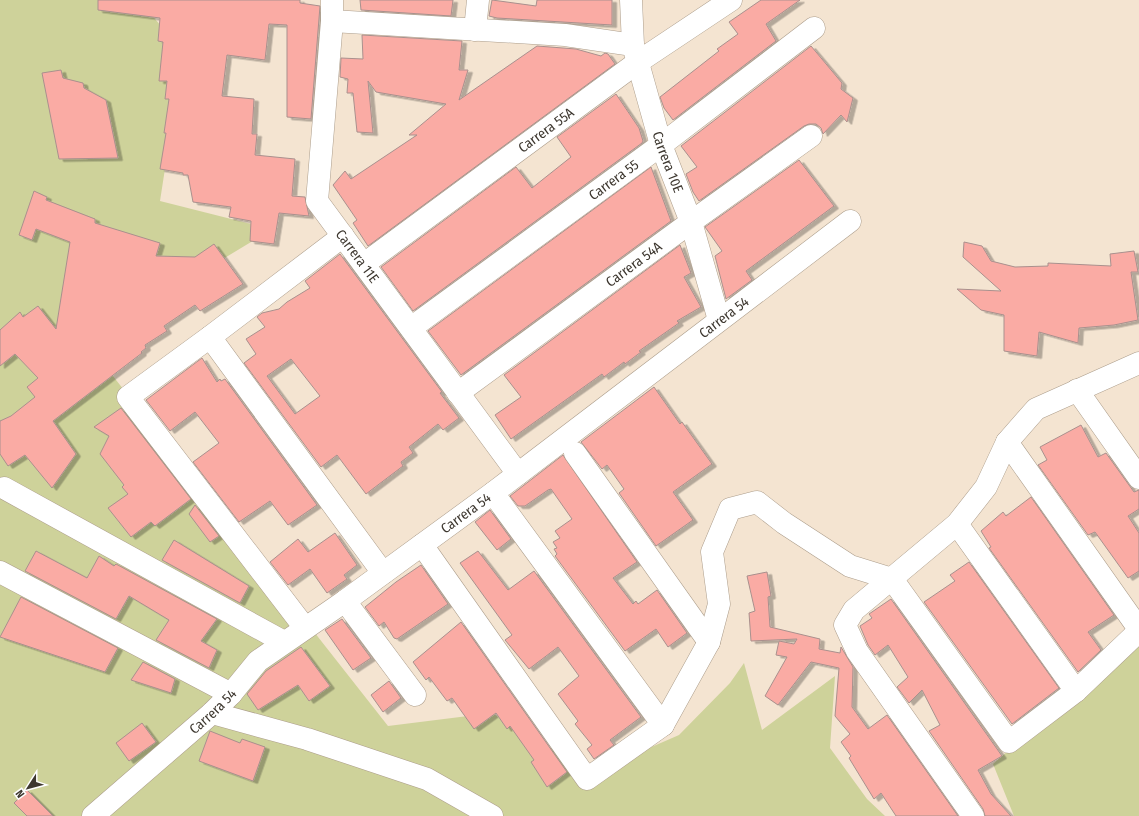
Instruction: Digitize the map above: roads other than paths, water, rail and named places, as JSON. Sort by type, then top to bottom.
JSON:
[{"type":"street","points":[[474,30],[478,0]]},
{"type":"street","name":"Carrera 10E","points":[[631,0],[636,54],[661,145],[691,222],[719,320]]},
{"type":"street","name":"Carrera 55A","points":[[364,264],[636,54],[731,0]]},
{"type":"street","points":[[332,11],[474,30],[566,35],[636,54]]},
{"type":"street","name":"Carrera 11E","points":[[332,11],[317,201],[518,474]]},
{"type":"street","name":"Carrera 55","points":[[411,328],[661,145],[814,28]]},
{"type":"street","name":"Carrera 54A","points":[[458,393],[811,136]]},
{"type":"street","name":"Carrera 54","points":[[93,816],[212,713],[258,661],[304,628],[345,602],[493,493],[850,221]]},
{"type":"street","points":[[304,628],[128,396],[210,337],[343,236]]},
{"type":"street","points":[[210,337],[383,573]]},
{"type":"street","points":[[973,816],[858,651],[845,624],[854,610],[957,524],[986,487],[1007,442],[1036,410],[1139,363]]},
{"type":"street","points":[[1077,390],[1139,478]]},
{"type":"street","points":[[422,545],[588,779],[663,725],[709,642],[719,604],[712,552],[730,508],[757,502],[784,523],[850,566],[892,579],[1009,742],[1076,691],[1139,630],[1007,442]]},
{"type":"street","points":[[576,454],[709,642]]},
{"type":"street","points":[[4,488],[284,642]]},
{"type":"street","points":[[493,493],[663,725]]},
{"type":"street","points":[[957,524],[1076,691]]},
{"type":"street","points":[[0,572],[230,694]]},
{"type":"street","points":[[345,602],[415,695]]},
{"type":"street","points":[[212,713],[307,740],[427,779],[492,816]]}]
